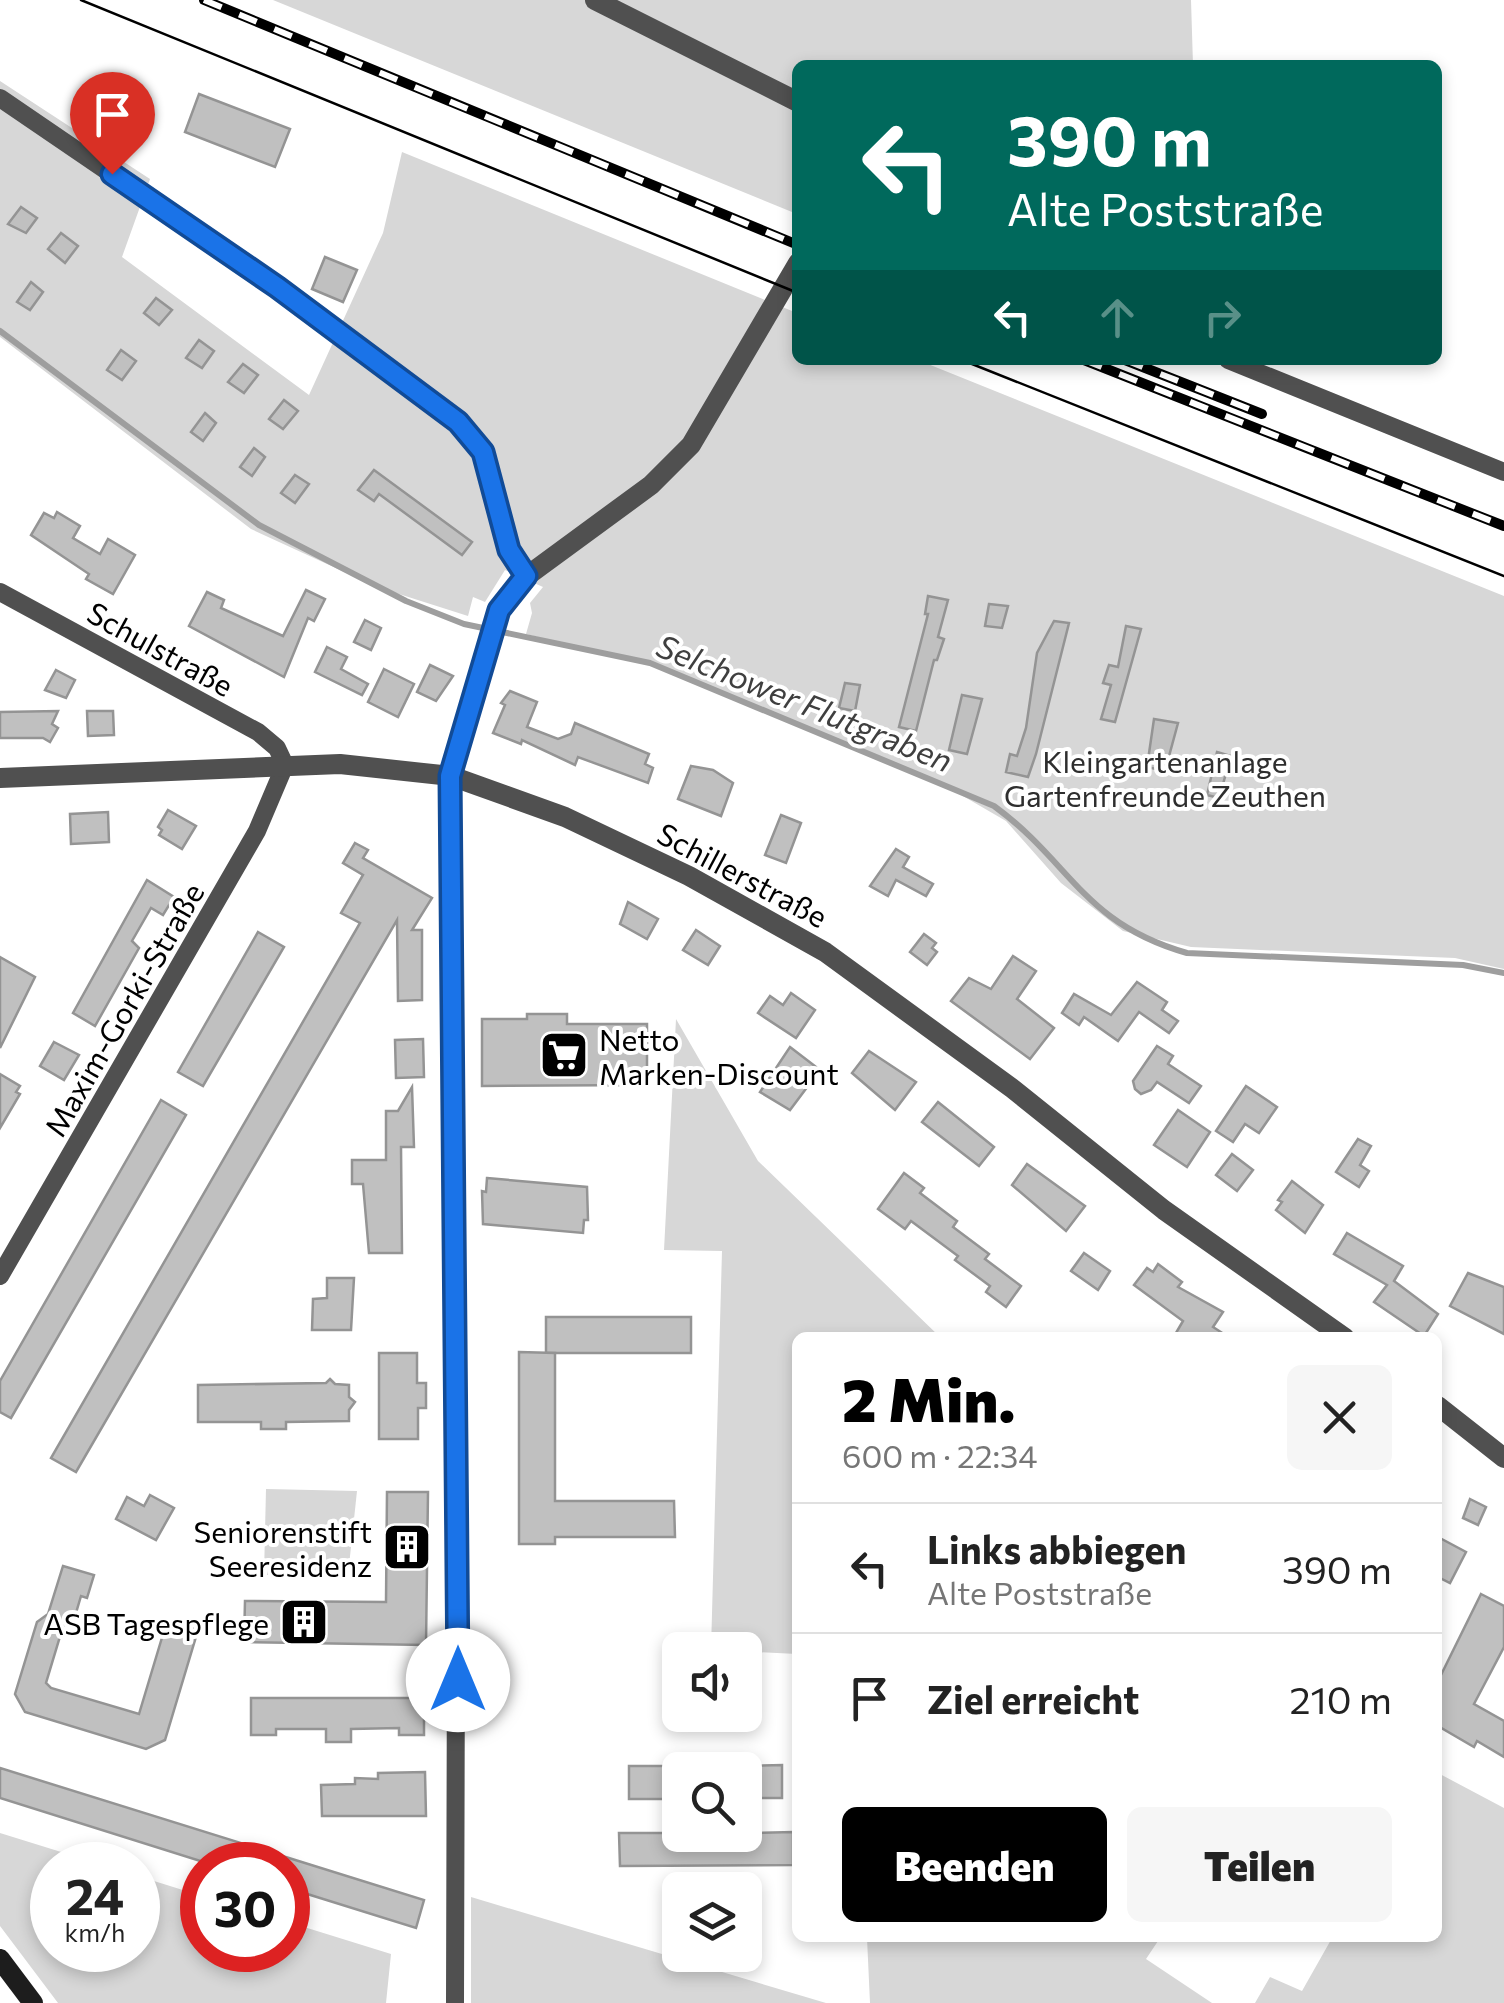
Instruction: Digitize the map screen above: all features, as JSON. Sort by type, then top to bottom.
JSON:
[{"type":"main road","points":[[0,1959],[33,2003]]},
{"type":"street","points":[[595,0],[792,99]]},
{"type":"street","points":[[0,98],[277,287],[458,422],[483,452],[509,550],[526,576]]},
{"type":"street","points":[[454,2003],[458,1276],[450,776],[499,610],[526,576],[651,485],[682,455],[754,342],[792,273]]},
{"type":"street","points":[[1240,365],[1504,472]]},
{"type":"street","name":"Schulstraße","points":[[0,592],[258,732],[277,748],[285,765]]},
{"type":"street","name":"Schillerstraße","points":[[0,778],[340,764],[450,776],[589,827],[688,876],[825,952],[1012,1089],[1164,1210],[1337,1332]]},
{"type":"street","name":"Maxim-Gorki-Straße","points":[[0,1276],[262,822],[285,765]]},
{"type":"street","points":[[1442,1409],[1504,1458]]},
{"type":"green space","points":[[273,0],[1191,0],[1193,60],[792,60],[792,212]]},
{"type":"green space","name":"Kleingartenanlage Gartenfreunde Zeuthen","points":[[0,81],[150,179],[122,257],[309,395],[383,233],[402,152],[792,311],[792,365],[930,365],[1504,596],[1504,969],[1455,958],[1191,947],[1123,931],[1061,883],[1006,821],[944,785],[682,674],[526,634],[532,613],[530,603],[543,587],[505,570],[485,602],[473,597],[468,616],[377,587],[251,529],[0,337]]},
{"type":"green space","points":[[676,1019],[758,1161],[935,1332],[792,1332],[792,1654],[762,1652],[762,1632],[711,1632],[722,1251],[664,1250]]},
{"type":"green space","points":[[266,1489],[357,1491],[348,1575],[264,1575]]},
{"type":"green space","points":[[1442,1775],[1504,1808],[1504,2003],[1255,2003],[1270,1977],[1302,1991],[1330,1942],[1442,1942]]},
{"type":"green space","points":[[0,1833],[30,1842],[30,1966],[0,1926]]},
{"type":"green space","points":[[160,1883],[180,1889],[180,1972],[310,1972],[310,1929],[391,1954],[386,2003],[58,2003],[35,1972],[160,1972]]},
{"type":"green space","points":[[471,1897],[662,1954],[662,1972],[722,1972],[826,2003],[471,2003]]},
{"type":"green space","points":[[867,1942],[1157,1942],[1146,1959],[1212,2003],[870,2003]]},
{"type":"building","points":[[199,94],[290,129],[275,167],[185,132]]},
{"type":"building","points":[[21,207],[37,218],[26,233],[8,224]]},
{"type":"building","points":[[61,233],[78,246],[65,263],[48,249]]},
{"type":"building","points":[[325,257],[357,270],[343,302],[312,289]]},
{"type":"building","points":[[31,282],[43,292],[30,310],[17,302]]},
{"type":"building","points":[[156,298],[172,310],[159,325],[144,313]]},
{"type":"building","points":[[199,340],[214,351],[202,368],[186,358]]},
{"type":"building","points":[[121,350],[136,361],[122,380],[107,370]]},
{"type":"building","points":[[243,364],[258,375],[244,393],[228,382]]},
{"type":"building","points":[[284,400],[298,411],[283,429],[269,419]]},
{"type":"building","points":[[205,413],[216,423],[203,441],[191,432]]},
{"type":"building","points":[[254,448],[265,457],[252,476],[240,467]]},
{"type":"building","points":[[374,470],[472,542],[462,555],[379,494],[374,501],[358,490]]},
{"type":"building","points":[[295,475],[309,484],[295,503],[281,493]]},
{"type":"building","points":[[57,512],[80,526],[73,538],[100,554],[108,539],[135,555],[113,594],[86,579],[89,574],[31,535],[44,513],[54,518]]},
{"type":"building","points":[[306,590],[325,599],[314,621],[308,618],[284,677],[189,626],[207,592],[224,600],[221,608],[283,636]]},
{"type":"building","points":[[928,596],[948,600],[938,637],[944,639],[934,660],[916,731],[899,727],[928,614]]},
{"type":"building","points":[[989,604],[1008,606],[1002,628],[985,626]]},
{"type":"building","points":[[365,620],[381,628],[371,650],[354,642]]},
{"type":"building","points":[[1054,621],[1069,623],[1036,754],[1028,777],[1006,772],[1010,754],[1017,756],[1026,728],[1037,653]]},
{"type":"building","points":[[1126,626],[1141,629],[1115,722],[1101,719],[1111,685],[1103,683],[1109,665],[1118,667]]},
{"type":"building","points":[[327,647],[347,657],[341,669],[368,684],[362,695],[315,672]]},
{"type":"building","points":[[430,665],[453,676],[436,701],[417,692]]},
{"type":"building","points":[[384,669],[414,684],[398,717],[368,702]]},
{"type":"building","points":[[56,670],[75,680],[66,698],[45,690]]},
{"type":"building","points":[[845,683],[860,685],[855,711],[839,708]]},
{"type":"building","points":[[510,691],[537,702],[527,727],[558,739],[571,734],[575,723],[649,754],[645,764],[653,768],[648,783],[578,757],[575,765],[522,740],[521,744],[493,733],[505,705],[501,703]]},
{"type":"building","points":[[962,695],[982,699],[967,754],[949,750]]},
{"type":"building","points":[[58,711],[52,724],[58,728],[50,742],[43,738],[0,738],[0,712]]},
{"type":"building","points":[[87,711],[113,711],[114,735],[88,736]]},
{"type":"building","points":[[1154,719],[1178,723],[1165,771],[1147,767]]},
{"type":"building","points":[[1217,752],[1231,756],[1219,798],[1207,795]]},
{"type":"building","points":[[691,766],[713,770],[733,783],[721,816],[678,799]]},
{"type":"building","points":[[168,810],[196,826],[182,849],[159,835],[162,830],[158,827]]},
{"type":"building","points":[[108,812],[109,842],[71,844],[70,814]]},
{"type":"building","points":[[781,815],[801,823],[786,863],[765,855]]},
{"type":"building","points":[[355,843],[368,850],[363,858],[432,898],[412,930],[422,930],[422,1000],[398,1001],[397,920],[76,1472],[51,1458],[360,923],[341,913],[363,875],[343,863]]},
{"type":"building","points":[[896,849],[909,857],[903,867],[933,884],[926,896],[896,880],[888,896],[870,886]]},
{"type":"building","points":[[147,880],[174,897],[163,915],[151,908],[132,941],[139,948],[95,1026],[73,1013]]},
{"type":"building","points":[[628,902],[658,919],[647,939],[620,924]]},
{"type":"building","points":[[696,930],[720,946],[708,965],[683,950]]},
{"type":"building","points":[[258,932],[284,947],[203,1086],[178,1072]]},
{"type":"building","points":[[924,934],[936,943],[932,948],[937,952],[927,965],[910,952]]},
{"type":"building","points":[[1013,956],[1036,971],[1017,999],[1054,1028],[1030,1059],[951,1001],[969,978],[991,989]]},
{"type":"building","points":[[0,957],[35,977],[0,1048]]},
{"type":"building","points":[[1137,982],[1167,1002],[1162,1010],[1178,1021],[1169,1033],[1139,1012],[1118,1041],[1084,1017],[1079,1025],[1062,1013],[1074,994],[1111,1015]]},
{"type":"building","points":[[791,993],[815,1010],[796,1038],[758,1013],[770,996],[783,1005]]},
{"type":"building","name":"Netto Marken-Discount","points":[[527,1014],[567,1014],[567,1024],[647,1024],[647,1085],[482,1086],[482,1019],[527,1019]]},
{"type":"building","points":[[423,1039],[424,1077],[396,1078],[395,1040]]},
{"type":"building","points":[[54,1042],[79,1055],[64,1080],[40,1066]]},
{"type":"building","points":[[1157,1046],[1173,1056],[1168,1064],[1201,1086],[1189,1103],[1157,1082],[1141,1094],[1135,1089],[1133,1081]]},
{"type":"building","points":[[790,1047],[820,1070],[790,1110],[760,1092]]},
{"type":"building","points":[[869,1051],[916,1082],[895,1110],[852,1073]]},
{"type":"building","points":[[0,1074],[20,1086],[16,1092],[20,1094],[0,1128]]},
{"type":"building","points":[[1246,1086],[1277,1107],[1259,1133],[1245,1124],[1233,1142],[1216,1131]]},
{"type":"building","points":[[412,1087],[414,1147],[401,1147],[402,1253],[369,1253],[363,1184],[352,1184],[352,1160],[386,1160],[386,1111],[398,1111]]},
{"type":"building","points":[[161,1100],[186,1115],[11,1418],[0,1412],[0,1381]]},
{"type":"building","points":[[938,1102],[994,1147],[979,1166],[922,1122]]},
{"type":"building","points":[[1178,1110],[1210,1132],[1187,1167],[1154,1145]]},
{"type":"building","points":[[1358,1139],[1371,1146],[1360,1165],[1369,1171],[1359,1187],[1336,1172]]},
{"type":"building","points":[[1232,1154],[1253,1170],[1237,1191],[1216,1175]]},
{"type":"building","points":[[1027,1164],[1085,1206],[1066,1231],[1012,1185]]},
{"type":"building","points":[[904,1173],[924,1188],[920,1193],[957,1221],[953,1227],[989,1254],[985,1259],[1021,1286],[1006,1307],[986,1292],[990,1286],[955,1260],[958,1256],[911,1221],[905,1229],[878,1209]]},
{"type":"building","points":[[487,1178],[587,1187],[588,1220],[584,1220],[583,1233],[483,1224],[482,1191],[486,1192]]},
{"type":"building","points":[[1292,1181],[1323,1205],[1305,1233],[1276,1210],[1282,1202],[1278,1200]]},
{"type":"building","points":[[1347,1233],[1403,1266],[1394,1281],[1438,1314],[1427,1332],[1418,1332],[1374,1302],[1387,1285],[1334,1254]]},
{"type":"building","points":[[1084,1253],[1110,1271],[1098,1290],[1071,1271]]},
{"type":"building","points":[[1158,1264],[1182,1282],[1178,1287],[1223,1312],[1213,1327],[1221,1332],[1177,1332],[1183,1321],[1134,1285],[1147,1268],[1153,1272]]},
{"type":"building","points":[[1468,1273],[1504,1287],[1504,1334],[1450,1306]]},
{"type":"building","points":[[327,1278],[354,1278],[351,1330],[312,1330],[313,1299],[327,1298]]},
{"type":"building","points":[[546,1317],[691,1317],[691,1353],[546,1353]]},
{"type":"building","points":[[519,1352],[555,1353],[555,1501],[674,1501],[675,1537],[555,1537],[555,1544],[519,1544]]},
{"type":"building","points":[[379,1353],[417,1353],[417,1383],[426,1383],[426,1408],[418,1408],[418,1439],[379,1439]]},
{"type":"building","points":[[330,1379],[335,1384],[349,1385],[349,1397],[355,1402],[349,1410],[349,1421],[286,1422],[286,1429],[261,1429],[261,1422],[198,1422],[198,1385],[326,1383]]},
{"type":"building","points":[[387,1492],[428,1492],[426,1645],[244,1642],[245,1601],[386,1602]]},
{"type":"building","points":[[150,1495],[174,1508],[156,1540],[116,1519],[127,1497],[144,1506]]},
{"type":"building","points":[[1470,1499],[1486,1507],[1478,1525],[1463,1518]]},
{"type":"building","points":[[1442,1539],[1466,1552],[1450,1583],[1442,1579]]},
{"type":"building","points":[[63,1566],[94,1575],[87,1598],[81,1596],[73,1623],[65,1620],[46,1683],[51,1688],[139,1714],[167,1621],[198,1630],[165,1740],[146,1749],[25,1712],[15,1694],[37,1622],[48,1614]]},
{"type":"building","points":[[1481,1594],[1504,1606],[1504,1647],[1474,1704],[1504,1721],[1504,1757],[1477,1741],[1474,1747],[1442,1728],[1442,1673]]},
{"type":"building","points":[[251,1698],[424,1698],[424,1735],[399,1735],[399,1728],[351,1729],[351,1742],[326,1742],[326,1729],[276,1729],[276,1735],[251,1735]]},
{"type":"building","points":[[782,1765],[782,1798],[762,1798],[762,1766]]},
{"type":"building","points":[[629,1766],[662,1766],[662,1799],[629,1799]]},
{"type":"building","points":[[0,1768],[238,1842],[180,1842],[180,1855],[160,1848],[160,1842],[140,1842],[0,1798]]},
{"type":"building","points":[[425,1772],[426,1816],[322,1816],[321,1785],[355,1784],[355,1778],[378,1779],[378,1773]]},
{"type":"building","points":[[792,1832],[792,1865],[620,1866],[619,1833],[662,1833],[662,1852],[762,1852],[762,1833]]},
{"type":"building","points":[[310,1865],[424,1900],[416,1928],[310,1895]]},
{"type":"waterway","name":"Selchower Flutgraben","points":[[0,331],[259,525],[406,601],[464,624],[650,663],[994,806],[1100,908],[1152,940],[1187,953],[1463,965],[1504,973]]},
{"type":"tram line","points":[[81,0],[792,291]]},
{"type":"tram line","points":[[975,365],[1504,576]]},
{"type":"railway","points":[[204,0],[792,243]]},
{"type":"railway","points":[[1097,365],[1504,526]]},
{"type":"railway","points":[[1138,365],[1262,414]]},
{"type":"place","name":"Netto Marken-Discount","points":[[564,1055]]},
{"type":"place","name":"Seniorenstift Seeresidenz","points":[[407,1547]]},
{"type":"place","name":"ASB Tagespflege","points":[[304,1622]]},
{"type":"route","points":[[112,174],[277,287],[458,422],[483,452],[509,550],[526,576],[499,610],[450,776],[457,1137],[458,1680]]}]
